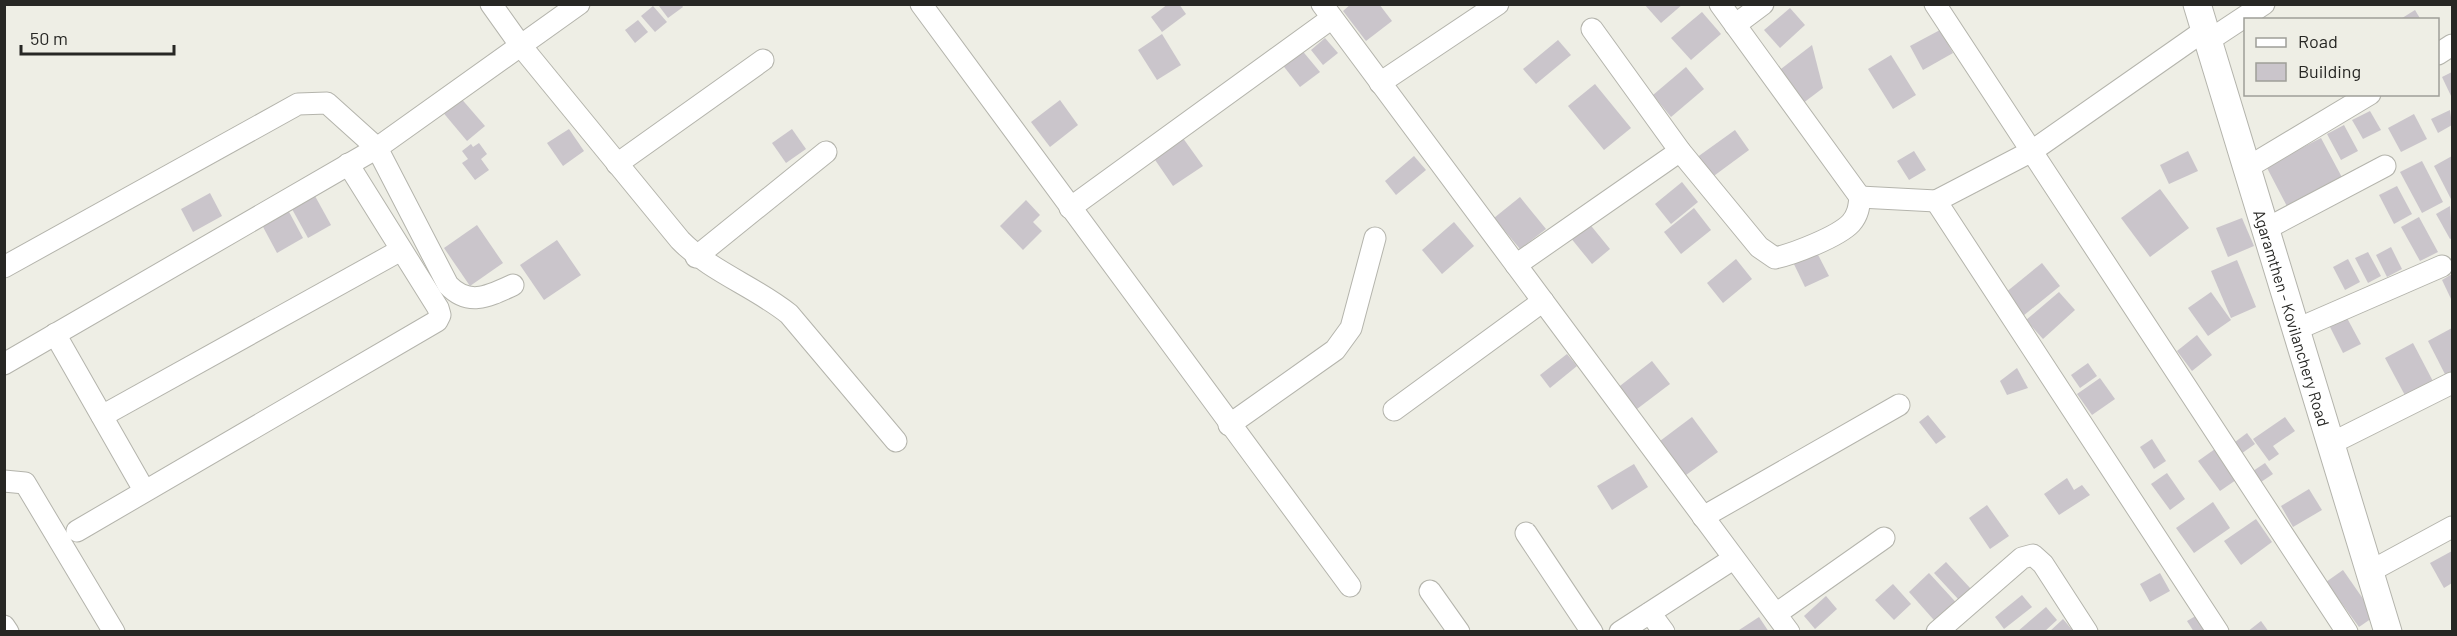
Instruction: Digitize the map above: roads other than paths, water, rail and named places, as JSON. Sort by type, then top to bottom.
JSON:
[{"type":"main road","name":"Agaramthen - Kovilanchery Road","points":[[2197,4],[2245,169],[2388,632]]},
{"type":"street","points":[[491,4],[521,46],[696,257],[771,300],[789,314],[896,441]]},
{"type":"street","points":[[4,364],[377,148],[579,4]]},
{"type":"street","points":[[921,4],[1350,586]]},
{"type":"street","points":[[1380,83],[1498,4]]},
{"type":"street","points":[[1592,29],[1680,151],[1758,247],[1775,258],[1789,255],[1851,224],[1859,211],[1860,197],[1720,4]]},
{"type":"street","points":[[1735,25],[1763,4]]},
{"type":"street","points":[[1935,4],[2347,632]]},
{"type":"street","points":[[1860,197],[1936,201],[2032,151],[2206,36],[2264,4]]},
{"type":"street","points":[[1070,208],[1327,11],[1789,632]]},
{"type":"street","points":[[2439,53],[2452,45]]},
{"type":"street","points":[[617,164],[762,60]]},
{"type":"street","points":[[2245,169],[2367,96]]},
{"type":"street","points":[[4,267],[298,104],[327,103],[377,148],[448,285],[456,293],[476,299],[513,285]]},
{"type":"street","points":[[1516,265],[1680,151]]},
{"type":"street","points":[[696,257],[826,152]]},
{"type":"street","points":[[77,531],[437,321],[440,315],[438,308],[348,164]]},
{"type":"street","points":[[2264,230],[2385,166]]},
{"type":"street","points":[[1936,201],[2140,517],[2218,632]]},
{"type":"street","points":[[1229,424],[1344,340],[1351,328],[1375,238]]},
{"type":"street","points":[[102,416],[401,250]]},
{"type":"street","points":[[2295,330],[2442,267]]},
{"type":"street","points":[[1395,410],[1542,301]]},
{"type":"street","points":[[55,334],[144,490]]},
{"type":"street","points":[[2330,444],[2452,382]]},
{"type":"street","points":[[1703,517],[1899,405]]},
{"type":"street","points":[[4,481],[25,483],[114,632]]},
{"type":"street","points":[[2369,572],[2452,526]]},
{"type":"street","points":[[1526,533],[1592,632]]},
{"type":"street","points":[[1776,614],[1884,538]]},
{"type":"street","points":[[1938,632],[2022,558],[2033,555],[2043,564],[2087,632]]},
{"type":"street","points":[[1620,632],[1733,559]]},
{"type":"street","points":[[1430,591],[1460,632]]},
{"type":"street","points":[[1650,613],[1664,632]]},
{"type":"street","points":[[4,626],[8,632]]}]
